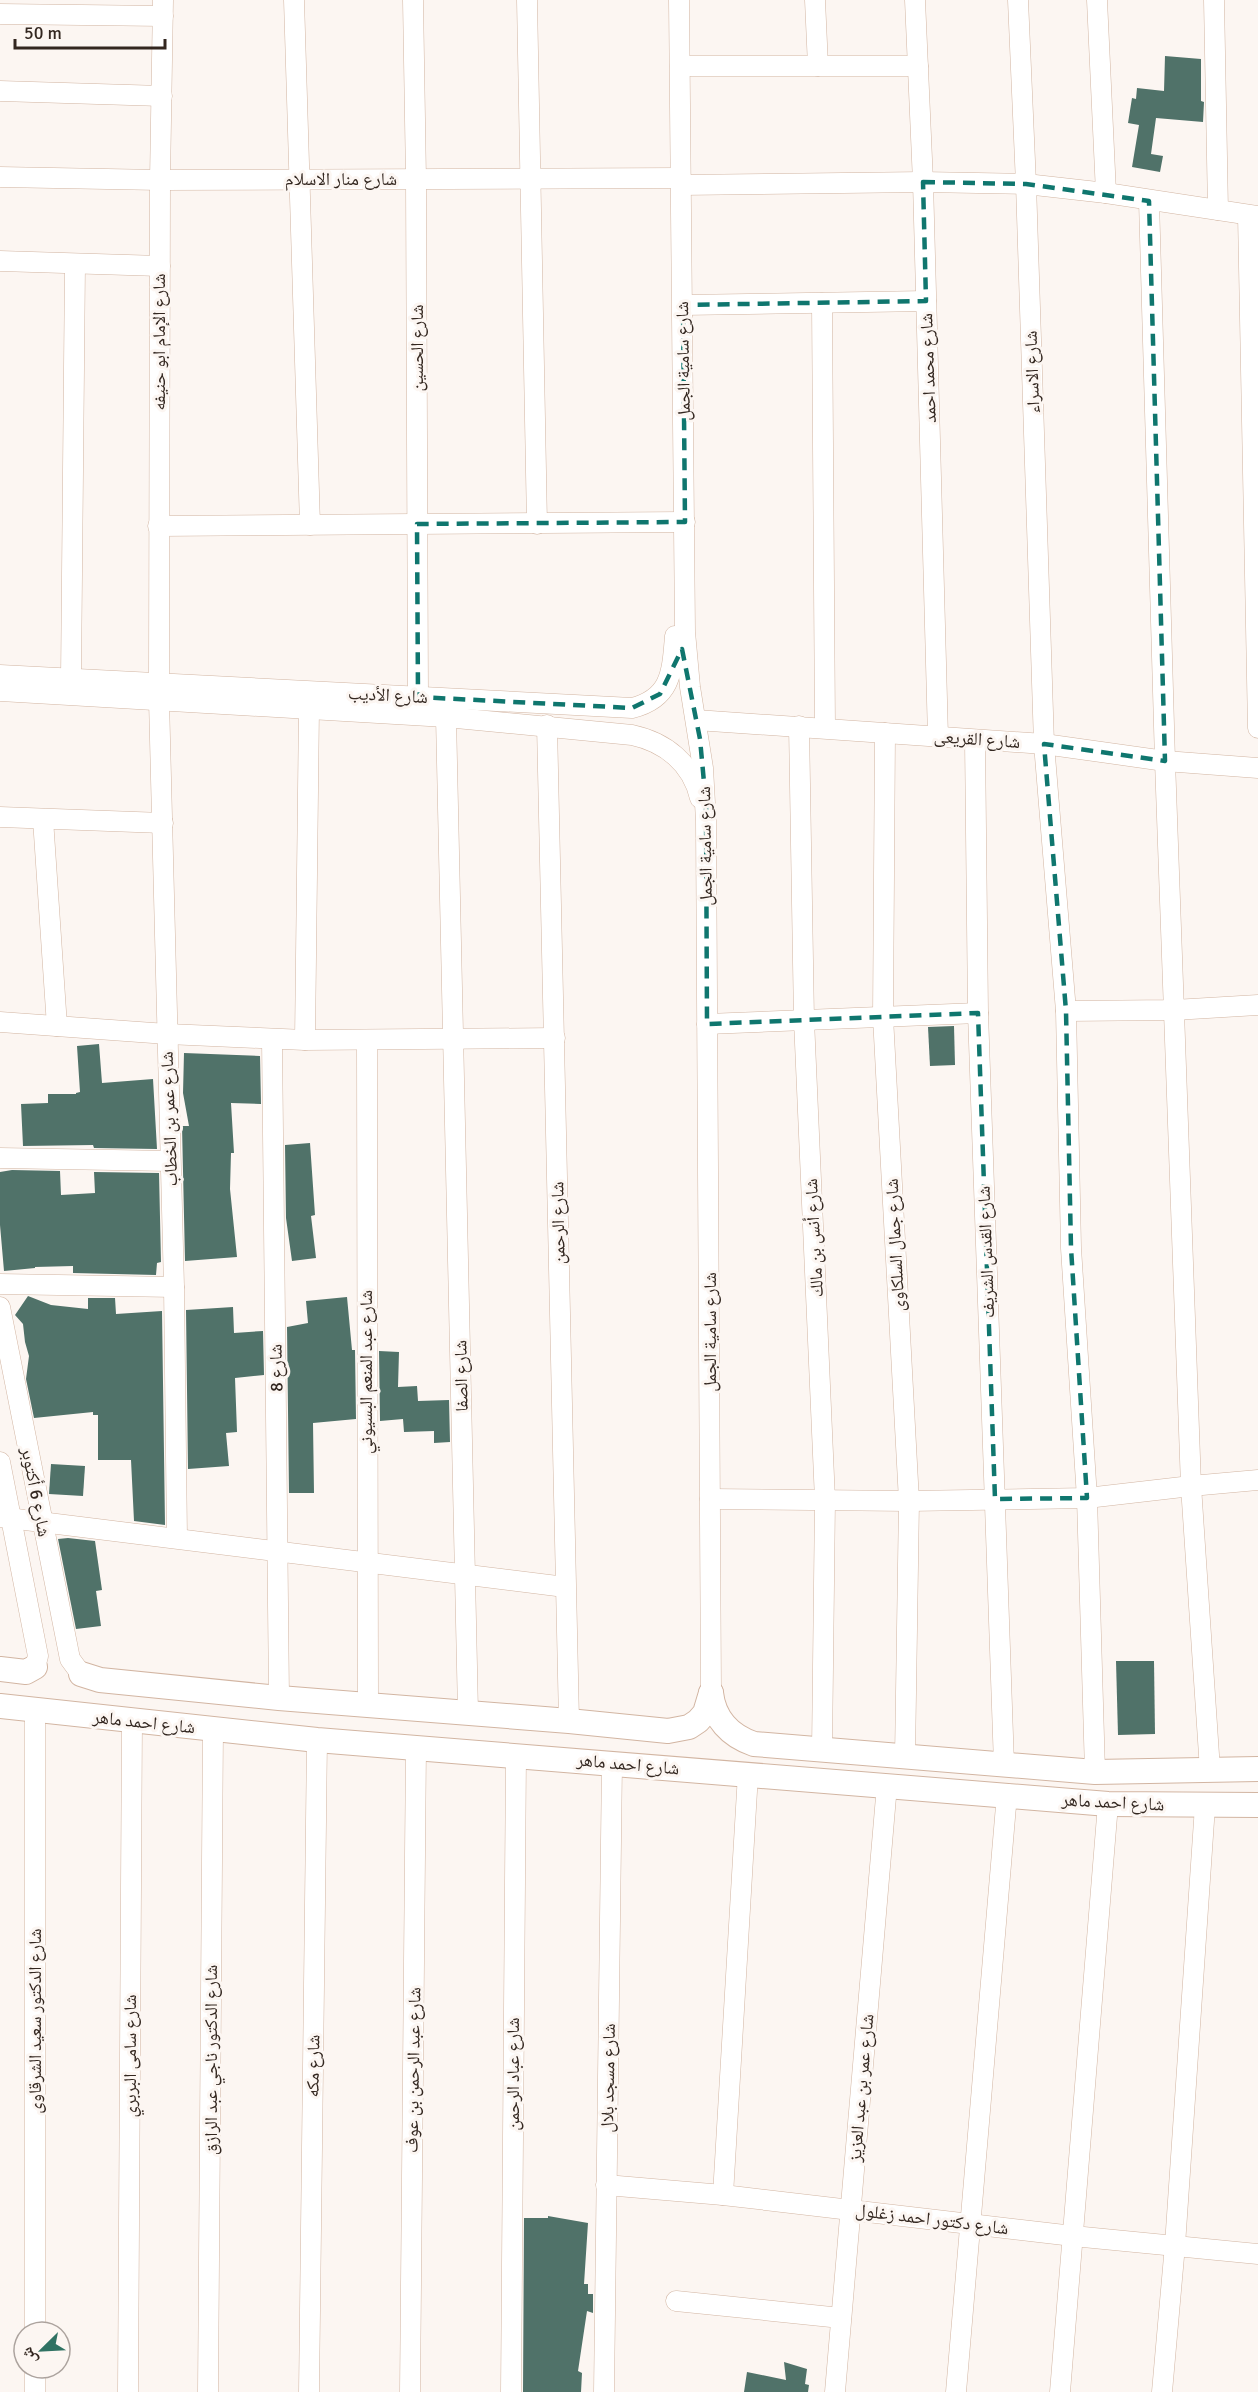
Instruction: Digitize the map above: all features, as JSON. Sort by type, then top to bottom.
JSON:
[{"type":"main road","points":[[0,1669],[26,1672],[35,1667]]},
{"type":"main road","name":"شارع احمد ماهر","points":[[81,1674],[100,1680],[279,1698],[368,1703],[668,1731],[689,1727],[698,1722],[705,1713],[711,1693]]},
{"type":"main road","name":"شارع احمد ماهر","points":[[711,1693],[712,1702],[720,1720],[734,1735],[754,1744],[1095,1772],[1258,1769]]},
{"type":"main road","name":"شارع احمد ماهر","points":[[0,1706],[317,1740],[1007,1794],[1108,1804],[1258,1805]]},
{"type":"main road","points":[[665,1767],[668,1731]]},
{"type":"street","points":[[294,0],[310,525]]},
{"type":"street","name":"شارع الحسين","points":[[413,0],[418,697]]},
{"type":"street","points":[[527,0],[537,524]]},
{"type":"street","name":"شارع سامية الجمل","points":[[679,0],[686,659],[703,768],[706,820],[711,1693]]},
{"type":"street","points":[[815,0],[818,66]]},
{"type":"street","name":"شارع محمد احمد","points":[[915,0],[923,182],[938,737]]},
{"type":"street","name":"شارع الاسراء","points":[[1018,0],[1044,744],[1066,1011],[1071,1248],[1087,1498],[1095,1772]]},
{"type":"street","points":[[1097,0],[1106,193]]},
{"type":"street","points":[[1214,0],[1218,210]]},
{"type":"street","points":[[0,14],[163,8]]},
{"type":"street","name":"شارع الإمام ابو حنيفه","points":[[159,692],[160,180],[163,8]]},
{"type":"street","points":[[680,66],[918,66]]},
{"type":"street","points":[[0,91],[162,96]]},
{"type":"street","name":"شارع منار الاسلام","points":[[0,177],[160,180],[531,179],[1026,184],[1106,193],[1253,215]]},
{"type":"street","points":[[1149,201],[1165,761],[1191,1486],[1210,1770]]},
{"type":"street","points":[[1253,215],[1258,728]]},
{"type":"street","points":[[0,261],[160,266]]},
{"type":"street","points":[[71,678],[75,264]]},
{"type":"street","points":[[682,305],[926,301]]},
{"type":"street","points":[[822,303],[825,728]]},
{"type":"street","points":[[158,526],[685,522]]},
{"type":"street","name":"شارع الأديب","points":[[0,691],[418,697],[632,708],[642,706],[660,694],[671,675],[678,610],[686,587]]},
{"type":"street","name":"شارع الأديب","points":[[0,675],[71,678],[159,692],[309,708],[547,725],[632,735],[659,744],[680,759],[688,769],[699,792],[706,820]]},
{"type":"street","name":"شارع عمر بن الخطاب","points":[[159,692],[174,1287],[177,1538]]},
{"type":"street","points":[[305,1040],[309,708]]},
{"type":"street","name":"شارع الصفا","points":[[446,717],[468,1713]]},
{"type":"street","name":"شارع القريعى","points":[[696,720],[1044,744],[1165,761],[1258,768]]},
{"type":"street","name":"شارع الرحمن","points":[[547,725],[569,1721]]},
{"type":"street","name":"شارع أنس بن مالك","points":[[799,726],[804,1020],[825,1500],[822,1750]]},
{"type":"street","name":"شارع جمال السلكاوى","points":[[885,733],[883,1017],[909,1501],[905,1757]]},
{"type":"street","name":"شارع القدس الشريف","points":[[975,740],[978,1013],[1004,1764]]},
{"type":"street","points":[[0,817],[163,823]]},
{"type":"street","points":[[43,819],[57,1026]]},
{"type":"street","points":[[1066,1011],[1174,1010],[1258,1005]]},
{"type":"street","points":[[707,1024],[978,1013]]},
{"type":"street","points":[[0,1022],[167,1034],[305,1040],[555,1038]]},
{"type":"street","name":"شارع 8","points":[[272,1039],[279,1698]]},
{"type":"street","name":"شارع عبد المنعم البسيوني","points":[[367,1041],[368,1703]]},
{"type":"street","points":[[0,1158],[170,1161]]},
{"type":"street","points":[[0,1284],[174,1287]]},
{"type":"street","name":"شارع 6 أكتوبر","points":[[0,1307],[70,1659],[81,1674]]},
{"type":"street","name":"شارع 6 أكتوبر","points":[[0,1462],[5,1517],[38,1656],[35,1667]]},
{"type":"street","points":[[710,1499],[909,1501],[1087,1498],[1258,1480]]},
{"type":"street","points":[[5,1517],[565,1587]]},
{"type":"street","name":"شارع الدكتور سعيد الشرقاوى","points":[[35,1711],[35,2320]]},
{"type":"street","name":"شارع سامى البربري","points":[[128,2392],[132,1720]]},
{"type":"street","name":"شارع الدكتور ناجي عبد الرازق","points":[[208,2392],[213,1729]]},
{"type":"street","name":"شارع مكه","points":[[309,2392],[317,1740]]},
{"type":"street","name":"شارع عبد الرحمن بن عوف","points":[[410,2392],[416,1747]]},
{"type":"street","name":"شارع عباد الرحمن","points":[[511,2392],[516,1755]]},
{"type":"street","name":"شارع مسجد بلال","points":[[604,2392],[612,1763]]},
{"type":"street","points":[[723,2195],[748,1774]]},
{"type":"street","name":"شارع عمر بن عبد العزيز","points":[[835,2392],[887,1785]]},
{"type":"street","points":[[956,2392],[1007,1794]]},
{"type":"street","points":[[1060,2392],[1108,1804]]},
{"type":"street","points":[[1162,2392],[1175,2245],[1205,1806]]},
{"type":"street","name":"شارع دكتور احمد زغلول","points":[[606,2185],[723,2195],[1072,2236],[1258,2254]]},
{"type":"street","points":[[676,2301],[841,2318]]},
{"type":"highlighted area","points":[[923,182],[1026,184],[1149,201],[1165,761],[1044,744],[1066,1011],[1071,1248],[1087,1498],[995,1499],[978,1013],[707,1024],[706,804],[700,739],[682,649],[660,694],[632,708],[418,697],[417,524],[685,522],[683,305],[926,301]]},
{"type":"building","points":[[1165,56],[1201,59],[1201,101],[1204,102],[1203,122],[1156,118],[1151,154],[1163,156],[1160,172],[1132,167],[1139,125],[1128,123],[1132,98],[1136,99],[1137,88],[1164,91]]},
{"type":"building","points":[[954,1026],[955,1065],[930,1066],[928,1027]]},
{"type":"building","points":[[99,1044],[102,1083],[153,1079],[157,1149],[94,1148],[93,1145],[23,1146],[21,1104],[48,1103],[48,1094],[80,1092],[77,1046]]},
{"type":"building","points":[[184,1053],[260,1056],[261,1104],[231,1103],[234,1153],[231,1153],[230,1189],[237,1257],[185,1261],[182,1126],[189,1126],[183,1093]]},
{"type":"building","points":[[310,1143],[315,1215],[311,1216],[316,1258],[292,1261],[286,1218],[285,1145]]},
{"type":"building","points":[[60,1171],[61,1195],[95,1193],[94,1172],[159,1173],[161,1262],[157,1263],[156,1275],[73,1273],[73,1266],[4,1271],[0,1225],[0,1172]]},
{"type":"building","points":[[28,1296],[51,1305],[88,1309],[88,1298],[115,1298],[116,1314],[162,1311],[165,1525],[134,1521],[131,1460],[98,1460],[98,1415],[93,1415],[93,1412],[34,1418],[26,1379],[29,1356],[23,1324],[15,1315]]},
{"type":"building","points":[[347,1297],[352,1350],[355,1350],[356,1419],[313,1423],[314,1493],[289,1493],[287,1327],[308,1323],[306,1301]]},
{"type":"building","points":[[233,1307],[234,1333],[263,1331],[264,1375],[235,1378],[237,1432],[226,1433],[229,1466],[188,1469],[186,1310]]},
{"type":"building","points":[[379,1351],[399,1352],[398,1387],[417,1386],[418,1401],[449,1400],[450,1442],[434,1443],[434,1431],[404,1432],[403,1419],[380,1421]]},
{"type":"building","points":[[51,1464],[85,1466],[83,1496],[49,1494]]},
{"type":"building","points":[[58,1539],[95,1541],[102,1590],[96,1591],[101,1626],[76,1629]]},
{"type":"building","points":[[1116,1661],[1154,1661],[1155,1734],[1118,1735]]},
{"type":"building","points":[[548,2216],[588,2223],[584,2284],[588,2284],[588,2294],[593,2294],[593,2313],[587,2311],[578,2371],[582,2373],[581,2392],[523,2392],[524,2218],[548,2218]]},
{"type":"building","points":[[784,2362],[807,2369],[805,2384],[809,2385],[808,2392],[744,2392],[747,2372],[786,2380]]}]
